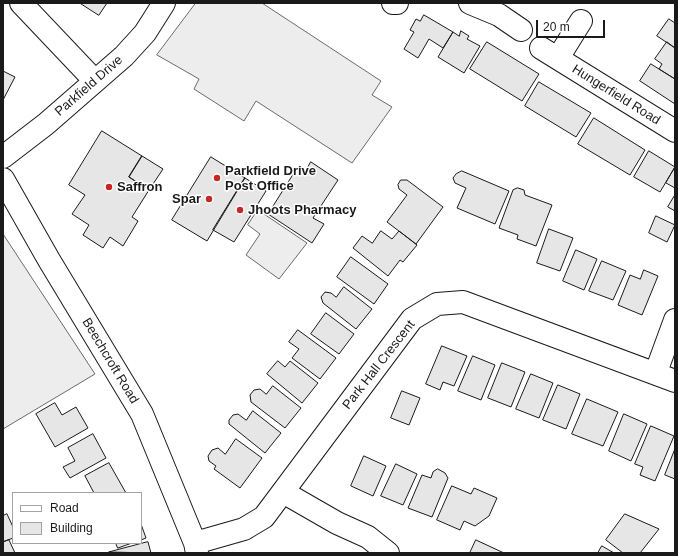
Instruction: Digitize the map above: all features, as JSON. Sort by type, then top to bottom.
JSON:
[{"type":"street","points":[[21,3],[95,81]]},
{"type":"street","name":"Parkfield Drive","points":[[3,157],[46,124],[124,56],[139,39],[164,3]]},
{"type":"street","points":[[392,3],[397,3]]},
{"type":"street","points":[[470,3],[503,9],[521,30]]},
{"type":"street","name":"Hungerfield Road","points":[[581,21],[549,53],[675,131]]},
{"type":"street","name":"Beechcroft Road","points":[[3,179],[49,260],[142,414],[196,548]]},
{"type":"street","name":"Park Hall Crescent","points":[[196,548],[244,529],[264,517],[412,319],[437,304],[463,302],[665,377]]},
{"type":"street","points":[[665,377],[675,320]]},
{"type":"street","points":[[283,492],[337,523],[368,537],[388,553]]},
{"type":"shaded area","points":[[196,3],[262,3],[381,81],[372,95],[392,107],[352,163],[256,101],[244,121],[194,89],[199,79],[157,55]]},
{"type":"shaded area","points":[[258,210],[307,243],[279,279],[246,255],[260,234],[248,225]]},
{"type":"shaded area","points":[[3,234],[95,374],[3,429]]},
{"type":"building","points":[[80,3],[107,3],[99,15]]},
{"type":"building","points":[[424,15],[453,32],[443,48],[429,39],[418,58],[404,49],[414,32],[410,30],[416,19],[420,21]]},
{"type":"building","points":[[669,19],[675,23],[675,48],[657,36]]},
{"type":"building","points":[[461,31],[469,36],[467,39],[480,46],[464,73],[438,57],[453,32],[459,36]]},
{"type":"building","points":[[487,42],[539,74],[522,101],[470,69]]},
{"type":"building","points":[[667,42],[675,48],[675,79],[659,69],[662,64],[655,59]]},
{"type":"building","points":[[651,64],[675,79],[675,104],[640,81]]},
{"type":"building","points":[[3,71],[15,77],[3,100]]},
{"type":"building","points":[[539,82],[591,113],[576,137],[525,106]]},
{"type":"building","points":[[594,118],[645,150],[630,175],[578,144]]},
{"type":"building","name":"Saffron","points":[[102,131],[142,156],[129,177],[149,190],[132,217],[138,221],[123,246],[110,237],[103,248],[83,235],[89,225],[72,214],[85,195],[69,185]]},
{"type":"building","points":[[649,151],[675,167],[660,192],[634,177]]},
{"type":"building","points":[[142,156],[163,169],[149,190],[129,177]]},
{"type":"building","name":"Spar","points":[[211,157],[245,178],[207,241],[172,220]]},
{"type":"building","points":[[311,162],[338,180],[313,218],[324,224],[312,243],[268,214],[297,168],[304,173]]},
{"type":"building","points":[[675,167],[675,188],[666,183]]},
{"type":"building","points":[[462,171],[509,191],[495,224],[457,208],[466,188],[455,183],[453,178],[456,174]]},
{"type":"building","name":"Jhoots Pharmacy","points":[[245,178],[266,191],[234,242],[213,230]]},
{"type":"building","points":[[401,180],[407,180],[443,207],[416,244],[387,222],[407,195],[399,189],[398,185]]},
{"type":"building","points":[[518,188],[524,190],[525,195],[552,205],[536,246],[517,239],[518,235],[499,228],[513,190]]},
{"type":"building","points":[[675,195],[675,211],[668,207]]},
{"type":"building","points":[[656,216],[675,225],[667,242],[649,233]]},
{"type":"building","points":[[549,229],[573,238],[560,271],[537,263]]},
{"type":"building","points":[[381,231],[392,239],[399,231],[417,245],[403,262],[400,260],[388,276],[353,248],[362,236],[372,243]]},
{"type":"building","points":[[576,250],[597,259],[584,290],[563,281]]},
{"type":"building","points":[[351,257],[388,284],[374,304],[337,277]]},
{"type":"building","points":[[602,261],[626,271],[613,300],[589,291]]},
{"type":"building","points":[[644,270],[658,276],[642,315],[618,305],[630,275],[640,279]]},
{"type":"building","points":[[344,287],[372,309],[356,329],[323,303],[321,297],[325,292],[331,293],[336,297]]},
{"type":"building","points":[[326,313],[354,334],[339,354],[311,334]]},
{"type":"building","points":[[298,330],[336,358],[320,379],[292,358],[299,349],[289,342]]},
{"type":"building","points":[[442,346],[467,356],[454,386],[443,382],[440,390],[426,384]]},
{"type":"building","points":[[473,356],[495,365],[481,400],[458,391]]},
{"type":"building","points":[[278,361],[285,367],[290,361],[318,383],[302,403],[267,374]]},
{"type":"building","points":[[502,363],[525,372],[511,407],[488,398]]},
{"type":"building","points":[[531,374],[553,383],[539,418],[516,409]]},
{"type":"building","points":[[558,385],[580,394],[566,429],[543,420]]},
{"type":"building","points":[[273,386],[301,408],[285,428],[251,402],[250,395],[254,390],[260,389],[266,394]]},
{"type":"building","points":[[402,391],[420,398],[409,425],[391,418]]},
{"type":"building","points":[[587,399],[618,412],[603,446],[572,434]]},
{"type":"building","points":[[55,403],[62,415],[76,407],[88,428],[55,447],[36,414]]},
{"type":"building","points":[[253,411],[281,433],[265,453],[229,424],[229,420],[233,415],[238,414],[246,420]]},
{"type":"building","points":[[624,414],[647,424],[631,461],[609,451]]},
{"type":"building","points":[[651,426],[674,436],[655,481],[640,475],[643,467],[635,464]]},
{"type":"building","points":[[93,434],[106,458],[70,478],[63,467],[75,461],[68,448]]},
{"type":"building","points":[[236,439],[262,458],[240,488],[214,469],[216,466],[209,461],[208,456],[212,450],[218,448],[225,454]]},
{"type":"building","points":[[675,449],[675,479],[665,475]]},
{"type":"building","points":[[364,456],[386,466],[373,496],[351,486]]},
{"type":"building","points":[[109,463],[125,492],[93,492],[85,476]]},
{"type":"building","points":[[396,464],[417,474],[403,505],[381,496]]},
{"type":"building","points":[[438,469],[445,473],[448,478],[432,517],[408,508],[422,475],[431,478],[433,472]]},
{"type":"building","points":[[452,486],[471,494],[474,488],[497,498],[489,516],[475,526],[464,521],[460,530],[437,520]]},
{"type":"building","points":[[7,514],[12,525],[12,538],[3,542],[3,516]]},
{"type":"building","points":[[625,514],[659,529],[640,553],[623,553],[606,540]]},
{"type":"building","points":[[142,527],[146,538],[142,540]]},
{"type":"building","points":[[9,540],[15,553],[3,553],[3,542]]},
{"type":"building","points":[[476,540],[504,553],[470,553]]},
{"type":"building","points":[[148,542],[151,553],[109,552],[142,544]]},
{"type":"building","points":[[116,544],[129,544],[118,548]]},
{"type":"building","points":[[602,546],[614,553],[598,553]]},
{"type":"place","name":"Parkfield Drive Post Office","points":[[217,178]]},
{"type":"place","name":"Saffron","points":[[109,187]]},
{"type":"place","name":"Spar","points":[[209,199]]},
{"type":"place","name":"Jhoots Pharmacy","points":[[240,210]]}]
